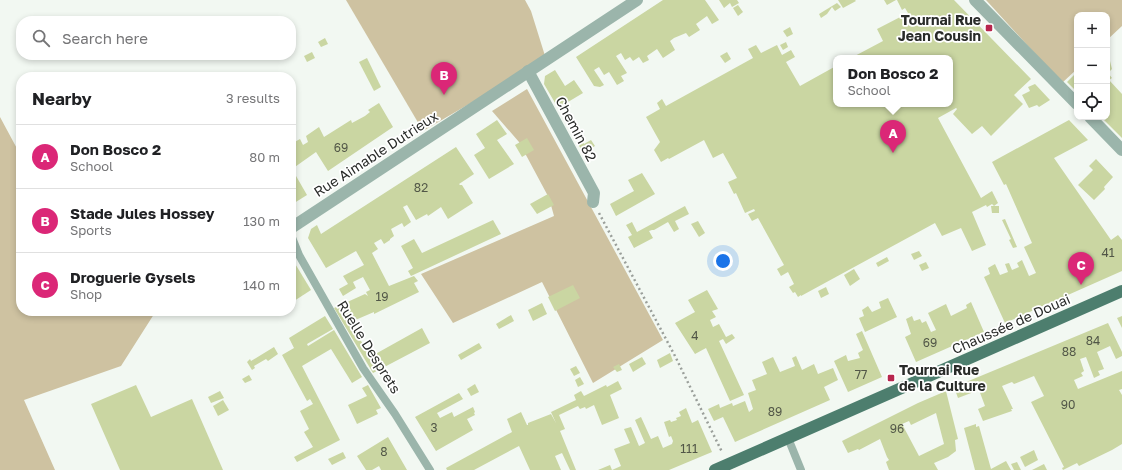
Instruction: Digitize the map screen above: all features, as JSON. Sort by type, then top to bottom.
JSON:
[{"type":"main road","name":"Chaussée de Douai","points":[[715,470],[1122,291]]},
{"type":"street","name":"Rue Aimable Dutrieux","points":[[296,225],[638,0]]},
{"type":"street","points":[[975,0],[1074,101]]},
{"type":"street","name":"Chemin 82","points":[[528,71],[594,194],[593,202]]},
{"type":"street","points":[[1093,120],[1122,150]]},
{"type":"lane","name":"Ruelle Desprets","points":[[296,248],[363,368],[395,414],[430,470]]},
{"type":"lane","points":[[788,438],[801,470]]},
{"type":"path","points":[[593,202],[675,356],[728,464]]},
{"type":"shaded area","points":[[346,0],[525,0],[531,11],[546,59],[423,131]]},
{"type":"shaded area","points":[[986,0],[1122,0],[1122,26],[1110,37],[1110,12],[1074,12],[1074,72],[1062,83]]},
{"type":"shaded area","points":[[527,89],[663,340],[593,383],[542,282],[453,323],[421,274],[554,216],[549,198],[519,142],[492,111]]},
{"type":"shaded area","points":[[0,117],[16,147],[16,316],[153,316],[121,366],[24,400],[55,470],[0,470]]},
{"type":"building","points":[[663,0],[705,0],[719,20],[712,24],[707,16],[696,24],[700,30],[689,37],[686,33],[674,38],[670,41],[675,50],[663,58],[657,49],[647,56],[649,60],[643,63],[639,57],[633,61],[630,57],[625,60],[621,53],[616,56],[627,73],[621,76],[624,81],[617,85],[609,72],[604,75],[599,67],[594,70],[604,85],[600,87],[594,86],[576,57]]},
{"type":"building","points":[[719,0],[737,0],[739,3],[732,7],[730,3],[724,8]]},
{"type":"building","points":[[838,0],[855,0],[856,1],[843,8]]},
{"type":"building","points":[[884,0],[896,0],[887,5]]},
{"type":"building","points":[[897,0],[954,0],[1031,79],[1014,95],[1023,104],[991,136],[982,126],[972,134],[953,114],[957,109],[956,108],[938,118],[981,198],[992,191],[998,203],[994,206],[992,204],[987,207],[986,205],[972,212],[986,245],[972,251],[961,228],[942,236],[935,223],[798,297],[789,287],[794,284],[788,272],[781,276],[777,269],[784,265],[758,218],[752,221],[748,214],[755,211],[754,209],[745,213],[736,193],[734,194],[728,182],[737,178],[723,153],[713,158],[704,140],[661,162],[654,150],[660,142],[646,117],[660,109],[657,103],[662,99],[666,106],[753,58],[748,49],[756,45],[761,53],[777,45],[782,55],[791,50],[795,57],[786,62],[800,86],[833,68],[833,107],[953,107],[953,55],[857,55],[883,41],[877,29],[908,13],[905,8],[902,10]]},
{"type":"building","points":[[837,3],[841,7],[835,11],[832,7],[827,14],[821,18],[819,14]]},
{"type":"building","points":[[738,5],[743,12],[738,16],[733,8]]},
{"type":"building","points":[[790,27],[793,34],[787,37],[783,31]]},
{"type":"building","points":[[325,38],[328,44],[321,47],[318,42]]},
{"type":"building","points":[[786,42],[788,47],[783,50],[780,45]]},
{"type":"building","points":[[312,52],[315,58],[307,62],[304,56]]},
{"type":"building","points":[[727,52],[731,59],[725,63],[720,56]]},
{"type":"building","points":[[367,58],[381,87],[374,91],[359,62]]},
{"type":"building","points":[[555,70],[565,86],[574,80],[583,93],[558,108],[544,84],[545,76]]},
{"type":"building","points":[[1074,75],[1074,89],[1067,82]]},
{"type":"building","points":[[1110,81],[1122,94],[1122,138],[1104,120],[1110,120]]},
{"type":"building","points":[[1035,84],[1050,100],[1039,107],[1037,105],[1029,108],[1022,95],[1030,91],[1028,87]]},
{"type":"building","points":[[379,103],[393,127],[328,171],[316,152],[296,166],[296,141],[300,139],[303,145],[308,142],[306,136],[319,127],[324,137],[351,120],[352,123],[365,116],[370,112],[368,110]]},
{"type":"building","points":[[497,120],[507,134],[497,140],[514,164],[489,179],[474,155],[485,148],[476,134]]},
{"type":"building","points":[[1069,120],[1088,140],[1054,158],[1111,240],[1118,235],[1122,240],[1122,271],[1005,323],[984,277],[990,274],[988,268],[995,264],[1000,275],[1008,272],[1005,264],[1009,263],[1012,270],[1019,267],[1017,263],[1022,260],[1029,276],[1036,273],[1024,247],[1032,243],[1006,184],[1004,185],[992,162]]},
{"type":"building","points":[[527,138],[534,150],[522,157],[515,145]]},
{"type":"building","points":[[582,139],[584,144],[591,140],[595,146],[583,153],[577,142]]},
{"type":"building","points":[[456,147],[474,174],[459,184],[462,185],[473,203],[448,219],[441,207],[428,216],[427,214],[416,220],[407,205],[403,207],[411,222],[404,227],[402,223],[391,229],[394,236],[384,244],[381,239],[374,243],[378,249],[372,253],[389,286],[414,276],[418,281],[414,283],[419,292],[374,314],[374,312],[353,321],[360,339],[370,357],[422,328],[430,343],[373,373],[334,308],[365,294],[368,296],[366,292],[370,290],[363,277],[353,282],[356,288],[343,296],[339,289],[348,284],[343,276],[364,265],[356,251],[326,268],[308,238],[311,229],[317,225],[321,234]]},
{"type":"building","points":[[1096,159],[1113,177],[1104,187],[1105,189],[1094,200],[1078,185],[1093,170],[1089,166]]},
{"type":"building","points":[[642,173],[655,194],[616,216],[610,204],[634,191],[628,180]]},
{"type":"building","points":[[296,176],[307,195],[296,202]]},
{"type":"building","points":[[548,194],[554,205],[537,214],[530,204]]},
{"type":"building","points":[[685,206],[689,214],[675,221],[679,229],[674,232],[668,222],[654,230],[649,231],[653,238],[634,248],[628,237],[632,235],[626,225],[632,222],[637,232]]},
{"type":"building","points":[[991,206],[999,206],[999,213],[992,213]]},
{"type":"building","points":[[1005,219],[1017,247],[1013,248],[1009,240],[1011,239],[1002,220]]},
{"type":"building","points":[[493,220],[501,234],[411,276],[408,271],[413,268],[401,246],[414,239],[422,253]]},
{"type":"building","points":[[698,221],[705,233],[699,237],[691,224]]},
{"type":"building","points":[[919,251],[922,256],[914,260],[911,254]]},
{"type":"building","points":[[887,257],[889,261],[878,267],[876,263]]},
{"type":"building","points":[[926,262],[929,268],[922,271],[919,265]]},
{"type":"building","points":[[296,265],[311,290],[296,300]]},
{"type":"building","points":[[854,269],[860,279],[850,286],[844,275]]},
{"type":"building","points":[[573,285],[580,298],[555,311],[548,297]]},
{"type":"building","points":[[826,287],[829,294],[821,298],[818,291]]},
{"type":"building","points":[[707,290],[718,309],[712,311],[716,317],[710,320],[713,327],[719,324],[726,337],[732,334],[735,338],[726,344],[723,339],[719,341],[744,395],[730,401],[706,348],[695,354],[675,323],[695,312],[688,300]]},
{"type":"building","points":[[888,298],[897,317],[865,332],[859,318],[864,316],[862,310],[868,306],[872,312],[881,308],[879,302]]},
{"type":"building","points":[[971,302],[984,332],[916,362],[905,337],[911,334],[906,319],[912,316],[914,321],[920,319],[922,323],[926,321],[931,332],[936,330],[928,313],[946,304],[951,316],[967,308],[966,305]]},
{"type":"building","points":[[542,303],[547,314],[533,321],[528,310]]},
{"type":"building","points":[[511,315],[514,321],[499,329],[496,324]]},
{"type":"building","points":[[325,316],[333,329],[307,344],[308,346],[334,330],[362,377],[352,383],[331,349],[302,366],[340,440],[297,462],[294,457],[313,447],[304,432],[309,429],[300,411],[313,404],[310,399],[307,401],[282,355],[294,348],[289,338]]},
{"type":"building","points":[[1122,316],[1122,328],[1117,318]]},
{"type":"building","points":[[1108,323],[1122,352],[1122,356],[1116,359],[1110,346],[1097,352],[1104,369],[1098,371],[1100,375],[1094,378],[1086,357],[1080,359],[1084,371],[1081,373],[1083,376],[1074,380],[1078,389],[1122,371],[1122,389],[1119,390],[1122,395],[1122,444],[1112,450],[1079,466],[1077,463],[1063,470],[1062,468],[1064,467],[1031,402],[1044,396],[1034,376],[1014,384],[1012,382],[1002,386],[1013,409],[1011,409],[1012,411],[983,421],[978,409],[985,406],[979,390],[958,398],[954,387]]},
{"type":"building","points":[[862,331],[882,377],[848,392],[834,361],[846,355],[848,361],[860,358],[858,353],[863,350],[856,334]]},
{"type":"building","points":[[479,343],[482,348],[461,360],[458,355]]},
{"type":"building","points":[[274,347],[278,354],[268,361],[266,359],[254,366],[255,368],[252,370],[247,362]]},
{"type":"building","points":[[670,353],[673,361],[660,368],[657,360]]},
{"type":"building","points":[[796,356],[802,370],[814,364],[818,374],[833,368],[838,380],[824,387],[830,400],[735,442],[723,417],[714,421],[708,409],[719,404],[720,408],[732,403],[733,406],[745,401],[749,412],[753,409],[748,393],[756,390],[752,380],[767,374],[762,362],[773,357],[780,372],[795,366],[792,358]]},
{"type":"building","points":[[642,357],[646,364],[633,372],[629,364]]},
{"type":"building","points":[[619,364],[622,370],[617,372],[613,367]]},
{"type":"building","points":[[576,366],[580,373],[574,376],[570,369]]},
{"type":"building","points":[[249,375],[252,380],[245,383],[242,379]]},
{"type":"building","points":[[580,377],[584,384],[578,387],[575,380]]},
{"type":"building","points":[[618,381],[622,389],[610,395],[619,418],[602,425],[594,405],[586,409],[585,407],[580,409],[578,406],[559,415],[565,429],[560,431],[576,470],[570,470],[562,453],[555,456],[561,470],[530,470],[519,446],[474,470],[447,470],[446,468],[512,432],[507,419],[521,412],[528,425],[528,423],[551,414],[556,423],[551,412],[576,400],[574,395],[581,391],[584,396]]},
{"type":"building","points":[[475,384],[479,392],[471,396],[467,389]]},
{"type":"building","points":[[136,385],[151,417],[192,399],[223,470],[120,470],[91,404]]},
{"type":"building","points":[[368,385],[381,408],[376,410],[378,414],[357,424],[348,405],[367,396],[362,388]]},
{"type":"building","points":[[220,391],[224,398],[211,403],[208,397]]},
{"type":"building","points":[[946,391],[958,439],[955,440],[956,451],[948,457],[934,463],[938,470],[889,470],[886,462],[889,460],[880,439],[859,450],[858,449],[848,453],[842,441],[918,403]],"holes":[[[936,413],[944,444],[919,456],[902,424],[909,421],[911,425]]]},
{"type":"building","points":[[459,393],[463,399],[437,413],[440,418],[452,412],[454,417],[473,407],[475,415],[467,419],[473,430],[436,451],[415,417]]},
{"type":"building","points":[[223,400],[229,410],[218,416],[213,406]]},
{"type":"building","points":[[686,408],[692,423],[698,420],[712,452],[669,470],[612,470],[621,466],[614,449],[630,443],[624,429],[631,427],[639,446],[645,443],[635,420],[641,417],[651,439],[658,436],[663,448],[672,444],[673,441],[671,436],[669,437],[664,422],[677,420],[676,418],[681,416],[679,412]]},
{"type":"building","points":[[976,424],[976,427],[979,426],[991,469],[1006,461],[1011,470],[975,470],[964,428]]},
{"type":"building","points":[[388,437],[407,470],[381,470],[379,466],[372,470],[366,470],[357,456]]},
{"type":"building","points":[[1034,450],[1038,460],[1025,467],[1020,457]]},
{"type":"building","points":[[343,452],[346,458],[332,465],[328,459]]},
{"type":"building","points":[[1017,462],[1021,470],[1014,470],[1011,464]]},
{"type":"building","points":[[1044,464],[1047,470],[1032,470]]},
{"type":"building","points":[[610,465],[612,470],[598,470]]},
{"type":"place","name":"Tournai Rue Jean Cousin","points":[[989,28]]},
{"type":"place","name":"Stade Jules Hossey","points":[[444,95]]},
{"type":"place","name":"Don Bosco 2","points":[[893,153]]},
{"type":"place","name":"Droguerie Gysels","points":[[1081,285]]},
{"type":"place","name":"Tournai Rue de la Culture","points":[[891,378]]}]
